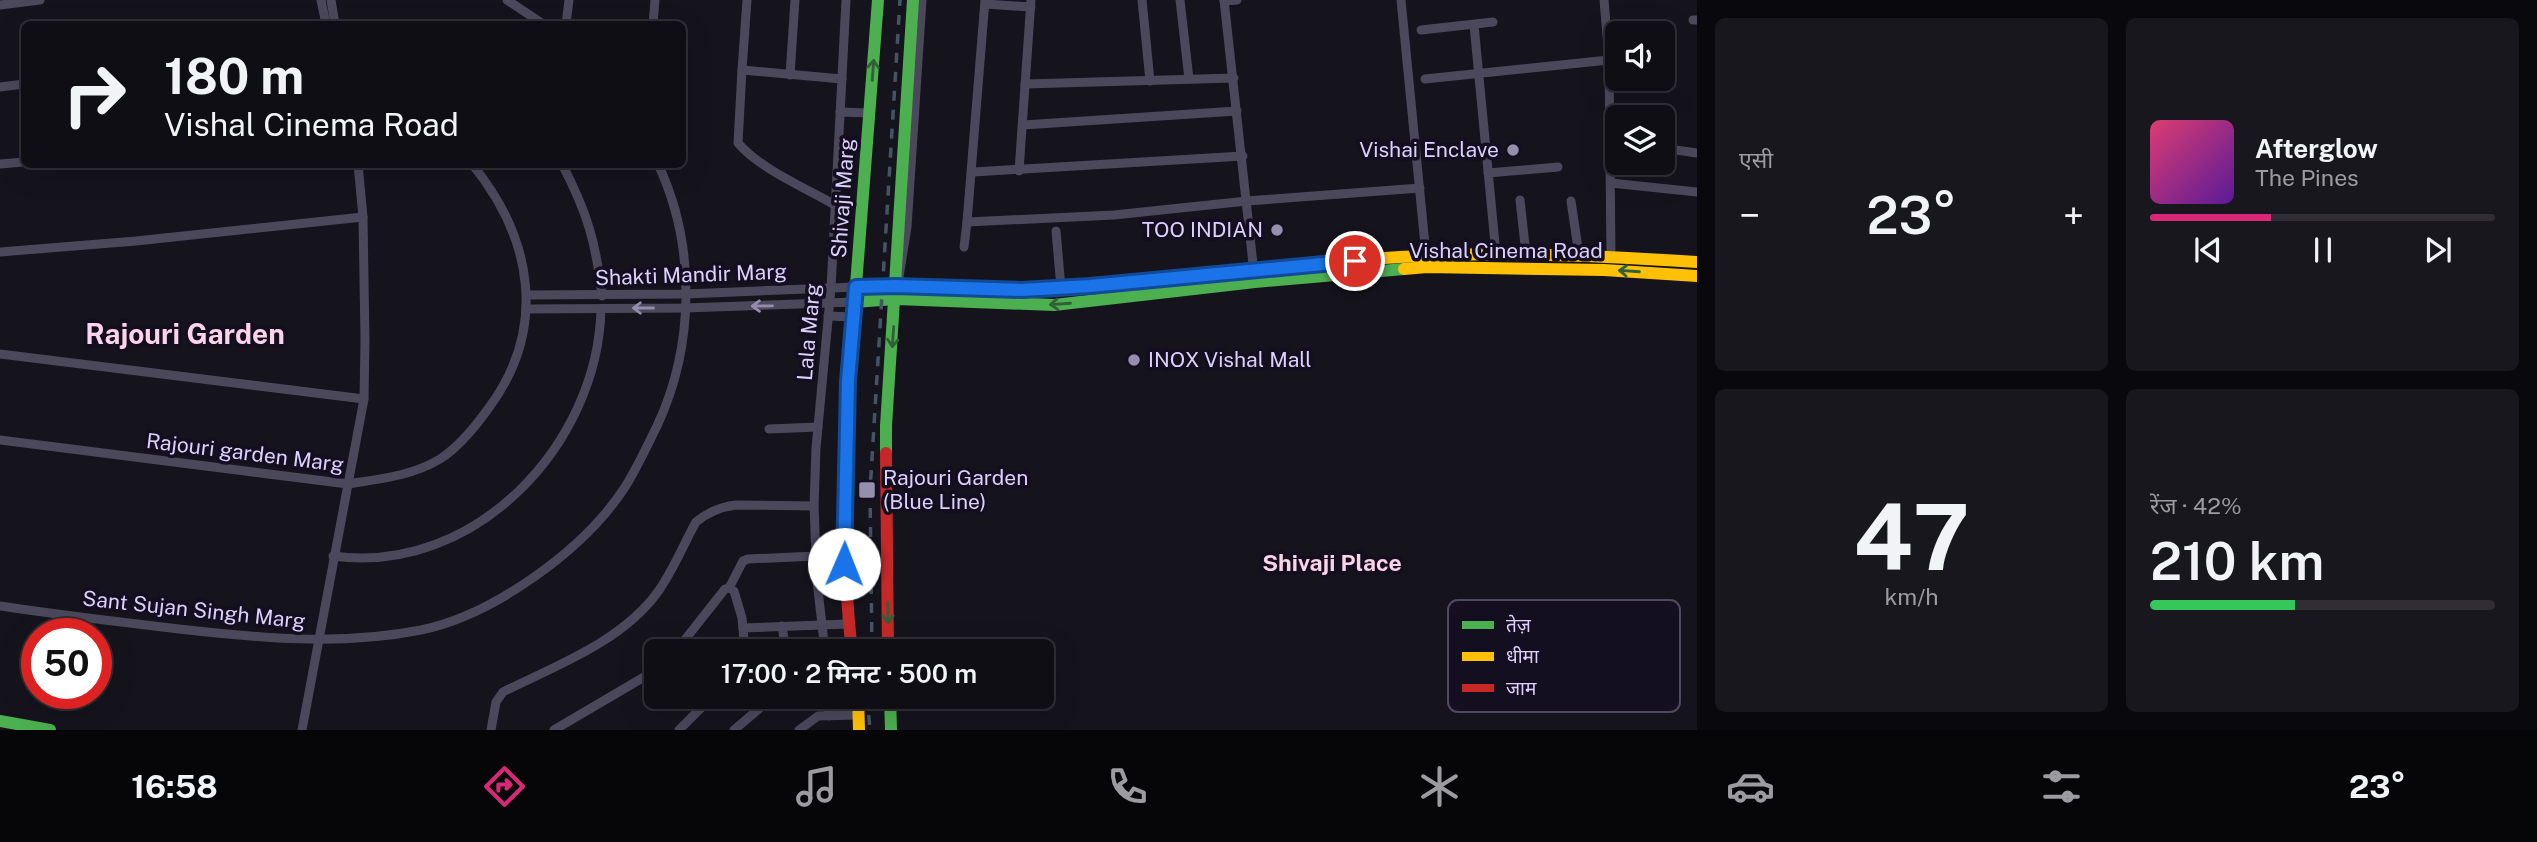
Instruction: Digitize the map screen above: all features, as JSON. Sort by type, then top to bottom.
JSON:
[{"type":"street","points":[[0,5],[40,0]]},
{"type":"street","points":[[321,0],[325,21]]},
{"type":"street","points":[[331,0],[334,21]]},
{"type":"street","points":[[506,0],[538,21]]},
{"type":"street","points":[[566,21],[569,0]]},
{"type":"street","points":[[653,21],[655,0]]},
{"type":"street","points":[[747,0],[738,143],[744,151],[835,205]]},
{"type":"street","points":[[790,75],[795,0]]},
{"type":"street","name":"Lala Marg","points":[[824,639],[814,506],[818,427],[831,288],[846,0]]},
{"type":"street","name":"Shivaji Marg","points":[[850,639],[844,551],[848,381],[878,0]]},
{"type":"street","points":[[888,639],[886,426],[913,0]]},
{"type":"street","points":[[896,292],[907,228],[922,0]]},
{"type":"street","points":[[1142,0],[1150,80]]},
{"type":"street","points":[[1180,0],[1189,79]]},
{"type":"street","points":[[1237,0],[1224,1],[1254,276]]},
{"type":"street","points":[[1401,0],[1426,261]]},
{"type":"street","points":[[1604,0],[1608,21]]},
{"type":"street","points":[[964,247],[985,2],[1031,4],[1020,171]]},
{"type":"street","points":[[1421,30],[1493,22]]},
{"type":"street","points":[[1474,25],[1488,173],[1502,254],[1509,267]]},
{"type":"street","points":[[1425,79],[1605,60]]},
{"type":"street","points":[[742,69],[842,79]]},
{"type":"street","points":[[1025,85],[1234,78]]},
{"type":"street","points":[[0,87],[21,84]]},
{"type":"street","points":[[840,111],[869,113]]},
{"type":"street","points":[[1023,125],[1237,111]]},
{"type":"street","points":[[1675,150],[1697,153]]},
{"type":"street","points":[[972,173],[1243,156]]},
{"type":"street","points":[[0,164],[21,162]]},
{"type":"street","points":[[1488,173],[1558,167]]},
{"type":"street","points":[[302,730],[363,399],[363,217],[358,168]]},
{"type":"street","name":"Rajouri garden Marg","points":[[0,440],[348,484],[415,470],[440,458],[463,440],[510,377],[520,346],[527,309],[526,281],[514,233],[502,207],[475,168]]},
{"type":"street","points":[[564,168],[583,206],[594,240],[602,296]]},
{"type":"street","name":"Sant Sujan Singh Marg","points":[[0,606],[248,637],[318,640],[422,630],[456,620],[515,589],[544,570],[602,518],[625,487],[662,414],[681,352],[686,294],[685,260],[677,220],[660,168]]},
{"type":"street","points":[[1611,256],[1612,175]]},
{"type":"street","points":[[1611,183],[1697,192]]},
{"type":"street","points":[[967,222],[1114,215],[1247,201],[1420,188]]},
{"type":"street","points":[[1520,200],[1526,254]]},
{"type":"street","points":[[1571,201],[1579,255]]},
{"type":"street","points":[[0,252],[136,241],[363,217]]},
{"type":"street","points":[[1056,231],[1061,288]]},
{"type":"street","name":"Vishal Cinema Road","points":[[854,302],[896,292],[1061,288],[1254,276],[1502,254],[1611,256],[1697,262]]},
{"type":"street","name":"Vishal Cinema Road","points":[[1426,261],[1697,276]]},
{"type":"street","name":"Vishal Cinema Road","points":[[856,287],[1035,306],[1091,302],[1254,276]]},
{"type":"street","points":[[1090,286],[1091,302]]},
{"type":"street","name":"Shakti Mandir Marg","points":[[527,295],[686,294],[856,287]]},
{"type":"street","points":[[527,309],[685,308],[854,302]]},
{"type":"street","points":[[333,556],[360,559],[396,555],[444,543],[476,526],[511,498],[539,470],[583,399],[596,362],[601,309]]},
{"type":"street","points":[[828,316],[853,317]]},
{"type":"street","points":[[0,354],[363,399]]},
{"type":"street","points":[[769,429],[818,427]]},
{"type":"street","points":[[491,730],[496,702],[503,692],[608,637],[649,602],[666,579],[696,522],[705,515],[736,505],[814,506]]},
{"type":"street","points":[[685,639],[725,589],[729,588],[743,561],[816,556]]},
{"type":"street","points":[[729,588],[734,590],[745,639]]},
{"type":"street","points":[[744,628],[848,624]]},
{"type":"street","points":[[782,626],[784,639]]},
{"type":"street","points":[[554,730],[644,677]]},
{"type":"street","points":[[679,730],[700,709]]},
{"type":"street","points":[[734,730],[759,709]]},
{"type":"street","points":[[829,709],[829,716]]},
{"type":"street","points":[[859,709],[859,730]]},
{"type":"street","points":[[890,709],[891,730]]},
{"type":"street","points":[[805,728],[818,716],[859,715]]},
{"type":"street","points":[[0,721],[50,730]]},
{"type":"railway","points":[[872,639],[870,491],[900,0]]},
{"type":"railway","points":[[868,709],[870,730]]},
{"type":"traffic: fast","points":[[853,324],[878,0]]},
{"type":"traffic: fast","points":[[886,453],[913,0]]},
{"type":"traffic: fast","points":[[856,287],[1061,288],[1370,259]]},
{"type":"traffic: fast","points":[[854,302],[896,299],[1054,305],[1255,282],[1404,269]]},
{"type":"traffic: fast","points":[[890,709],[891,730]]},
{"type":"traffic: fast","points":[[0,721],[50,730]]},
{"type":"traffic: slow","points":[[1370,259],[1534,255],[1697,262]]},
{"type":"traffic: slow","points":[[1404,269],[1427,267],[1604,270],[1697,276]]},
{"type":"traffic: slow","points":[[858,709],[859,730]]},
{"type":"traffic: jam","points":[[851,639],[845,529],[846,446],[853,324]]},
{"type":"traffic: jam","points":[[886,453],[888,639]]},
{"type":"place","name":"Vishai Enclave","points":[[1513,150]]},
{"type":"place","name":"TOO INDIAN","points":[[1277,230]]},
{"type":"place","name":"INOX Vishal Mall","points":[[1134,360]]},
{"type":"place","name":"Rajouri Garden (Blue Line)","points":[[867,490]]},
{"type":"district","name":"Rajouri Garden","points":[[185,334]]},
{"type":"district","name":"Shivaji Place","points":[[1332,563]]},
{"type":"route","points":[[844,564],[848,381],[856,287],[1022,290],[1355,261]]}]
